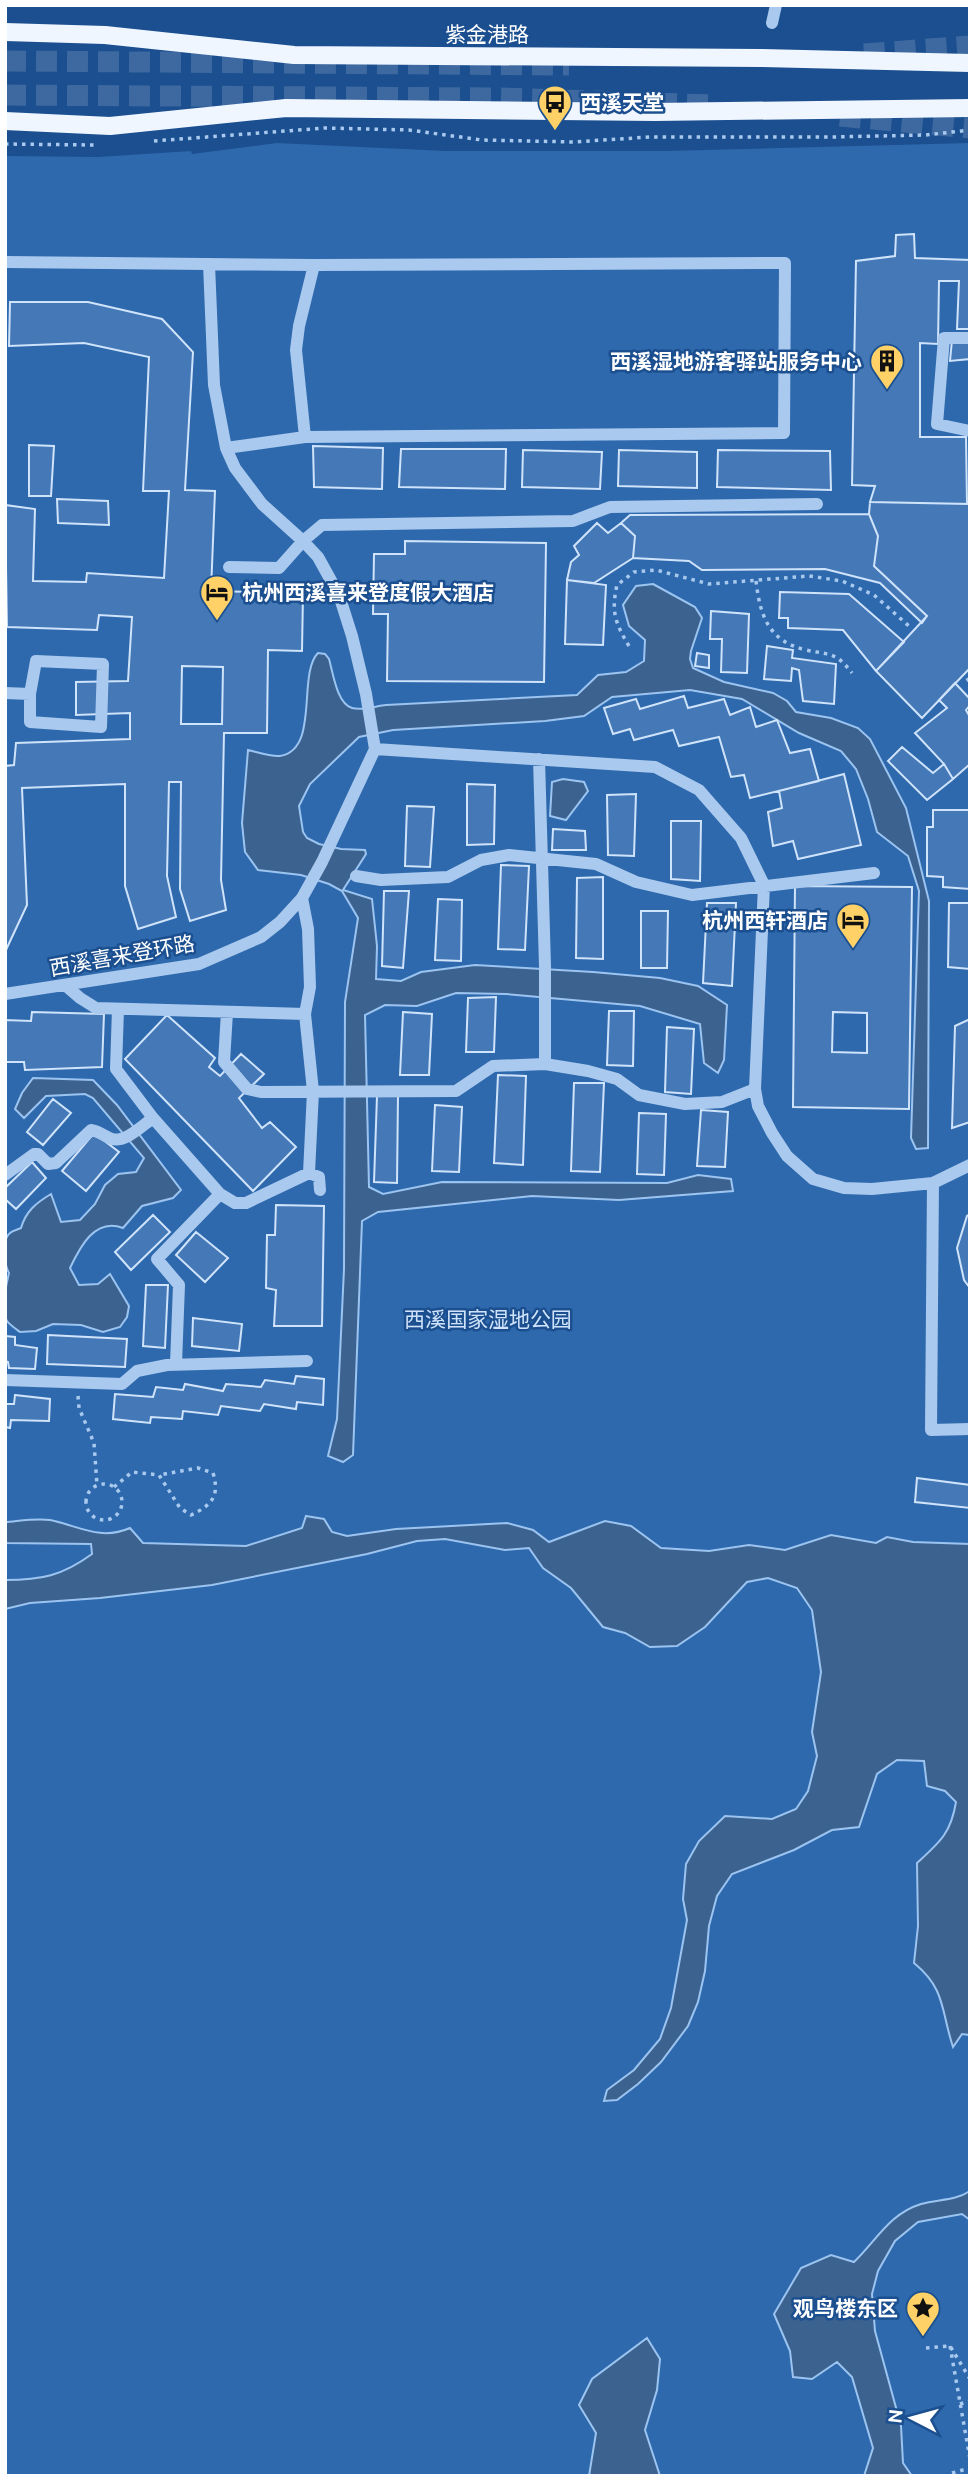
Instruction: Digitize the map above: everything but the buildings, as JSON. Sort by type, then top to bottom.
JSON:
[{"type":"main road","name":"紫金港路","points":[[5,32],[105,35],[294,55],[761,58],[970,63]]},
{"type":"main road","points":[[5,44],[191,44]]},
{"type":"main road","points":[[5,121],[110,126],[286,108],[655,112],[970,108]]},
{"type":"street","points":[[772,23],[776,5]]},
{"type":"street","points":[[5,262],[314,265],[785,263],[784,433],[305,437],[226,447]]},
{"type":"street","points":[[209,264],[214,385],[226,447],[235,468],[262,504],[318,557],[339,596],[352,636],[375,744],[656,768],[699,790],[741,838],[764,886],[755,1089],[758,1107],[787,1156],[813,1179],[844,1188],[872,1189],[933,1183],[970,1165]]},
{"type":"street","points":[[305,437],[296,351],[299,326],[314,265]]},
{"type":"street","points":[[970,338],[944,338],[937,424],[970,431]]},
{"type":"street","points":[[229,567],[279,568],[322,524],[573,521],[610,507],[817,504]]},
{"type":"street","points":[[36,661],[103,664],[101,727],[30,722],[30,694],[36,661]]},
{"type":"street","points":[[5,693],[30,694]]},
{"type":"street","name":"西溪喜来登环路","points":[[5,994],[199,964],[261,937],[280,922],[302,898],[322,862],[375,744]]},
{"type":"street","points":[[539,759],[545,1064]]},
{"type":"street","points":[[356,876],[381,880],[448,877],[481,860],[509,855],[596,864],[636,882],[692,895],[874,873]]},
{"type":"street","points":[[302,898],[308,929],[310,987],[305,1014],[313,1090],[309,1173]]},
{"type":"street","points":[[65,985],[96,1008],[305,1014]]},
{"type":"street","points":[[118,1009],[116,1069],[153,1118],[220,1194],[235,1203],[246,1203],[309,1173],[319,1177],[320,1191]]},
{"type":"street","points":[[227,1012],[224,1062],[247,1089],[261,1092],[456,1091],[493,1066],[545,1064],[617,1079],[639,1095],[685,1104],[722,1102],[755,1089]]},
{"type":"street","points":[[5,1175],[34,1153],[48,1164],[56,1163],[91,1130],[96,1129],[113,1139],[121,1140],[153,1118]]},
{"type":"street","points":[[933,1183],[931,1430],[970,1429]]},
{"type":"street","points":[[176,1364],[179,1285],[157,1259],[220,1194]]},
{"type":"street","points":[[5,1380],[122,1384],[137,1371],[176,1364],[307,1361]]},
{"type":"path","points":[[148,142],[325,128],[409,130],[482,141],[573,142],[650,136],[831,137],[926,135],[970,130]]},
{"type":"path","points":[[5,144],[95,145]]},
{"type":"path","points":[[629,646],[617,626],[613,604],[617,584],[634,572],[656,570],[709,584],[809,576],[842,581],[874,595],[909,626]]},
{"type":"path","points":[[756,581],[759,607],[767,625],[794,645],[840,658],[852,673]]},
{"type":"path","points":[[77,1382],[79,1408],[94,1443],[97,1485]]},
{"type":"path","points":[[114,1487],[132,1472],[159,1475],[198,1468],[213,1473],[218,1487],[213,1499],[191,1515],[180,1508],[159,1475]]},
{"type":"path","points":[[97,1485],[114,1487],[121,1496],[122,1508],[115,1518],[103,1521],[91,1516],[86,1504],[88,1493],[97,1485]]},
{"type":"path","points":[[926,2348],[950,2346]]},
{"type":"path","points":[[950,2346],[970,2379]]},
{"type":"path","points":[[950,2346],[970,2459]]},
{"type":"path","points":[[960,2404],[970,2400]]},
{"type":"path","points":[[952,2473],[970,2468]]},
{"type":"green space","name":"西溪国家湿地公园","points":[[277,143],[446,151],[665,151],[970,143],[970,2476],[5,2476],[5,156],[98,157],[191,151],[192,154]]},
{"type":"shaded area","points":[[653,584],[695,607],[702,618],[691,651],[693,668],[724,682],[773,693],[787,701],[796,712],[831,718],[858,728],[870,739],[906,808],[929,901],[928,1148],[916,1149],[911,1138],[919,891],[908,856],[877,832],[856,769],[841,751],[799,733],[742,699],[690,690],[612,697],[584,716],[545,721],[393,730],[359,737],[310,784],[299,806],[303,832],[307,838],[341,849],[365,850],[366,854],[343,890],[372,899],[377,946],[376,979],[401,981],[421,972],[475,965],[593,972],[660,978],[698,986],[727,1005],[724,1060],[718,1073],[704,1063],[700,1024],[640,1006],[506,994],[456,993],[417,1006],[385,1005],[365,1015],[369,1187],[383,1194],[442,1182],[667,1183],[698,1175],[731,1179],[733,1191],[619,1200],[532,1196],[378,1212],[362,1221],[353,1455],[343,1462],[328,1456],[337,1419],[344,1269],[345,1002],[358,918],[342,891],[301,875],[258,870],[245,852],[242,823],[248,750],[280,756],[292,751],[300,740],[309,677],[312,663],[318,653],[325,654],[329,659],[336,687],[343,701],[356,709],[577,695],[598,675],[626,672],[644,661],[645,640],[629,626],[623,605],[636,586]]},
{"type":"shaded area","points":[[563,779],[584,782],[588,791],[566,820],[550,816],[552,782]]},
{"type":"shaded area","points":[[33,1078],[93,1080],[117,1105],[181,1190],[173,1198],[142,1206],[123,1228],[113,1226],[97,1230],[84,1243],[70,1268],[79,1285],[98,1284],[110,1274],[129,1306],[127,1317],[120,1327],[103,1332],[81,1325],[53,1324],[36,1331],[20,1332],[5,1316],[4,1297],[9,1273],[4,1246],[7,1236],[21,1228],[32,1208],[51,1194],[61,1222],[80,1220],[95,1204],[105,1185],[118,1174],[136,1172],[144,1158],[93,1098],[85,1094],[46,1096],[24,1118],[15,1109]]},
{"type":"shaded area","points":[[306,1516],[324,1519],[332,1532],[347,1536],[396,1529],[507,1523],[533,1530],[549,1542],[605,1521],[631,1526],[661,1548],[709,1551],[749,1545],[785,1550],[831,1535],[876,1543],[887,1537],[913,1542],[970,1544],[970,2035],[962,2034],[953,2047],[937,1992],[932,1982],[914,1963],[918,1926],[917,1863],[948,1829],[956,1802],[945,1791],[927,1786],[924,1761],[897,1760],[877,1774],[859,1827],[832,1830],[794,1850],[732,1874],[717,1896],[709,1926],[705,1971],[698,2002],[688,2026],[661,2062],[638,2084],[617,2100],[604,2101],[607,2090],[634,2070],[660,2039],[671,2008],[687,1920],[683,1899],[686,1864],[699,1841],[725,1816],[772,1819],[796,1809],[808,1791],[817,1756],[812,1732],[821,1672],[812,1610],[797,1588],[768,1578],[747,1582],[705,1627],[677,1646],[650,1647],[625,1633],[603,1627],[571,1588],[543,1568],[529,1548],[505,1550],[445,1539],[417,1541],[367,1554],[212,1585],[30,1603],[5,1609],[5,1580],[51,1575],[92,1554],[91,1544],[5,1543],[5,1522],[50,1520],[99,1533],[119,1532],[130,1528],[143,1543],[246,1546],[302,1528]]},
{"type":"shaded area","points":[[970,2191],[970,2220],[962,2214],[918,2222],[895,2241],[878,2271],[872,2294],[875,2331],[901,2426],[903,2463],[912,2476],[864,2476],[873,2448],[852,2377],[837,2362],[812,2379],[793,2377],[790,2351],[774,2314],[801,2268],[831,2255],[854,2262],[900,2214],[921,2204],[952,2198]]},
{"type":"shaded area","points":[[647,2338],[660,2359],[657,2390],[645,2430],[660,2476],[589,2476],[596,2433],[579,2405],[592,2379]]},
{"type":"tunnel","points":[[864,54],[970,46]]},
{"type":"tunnel","points":[[5,61],[569,65]]},
{"type":"tunnel","points":[[5,95],[499,98],[713,105]]},
{"type":"tunnel","points":[[840,116],[970,128]]},
{"type":"place","name":"西溪天堂","points":[[555,132]]},
{"type":"place","name":"西溪湿地游客驿站服务中心","points":[[887,391]]},
{"type":"place","name":"杭州西溪喜来登度假大酒店","points":[[217,622]]},
{"type":"place","name":"杭州西轩酒店","points":[[853,950]]},
{"type":"place","name":"观鸟楼东区","points":[[923,2338]]}]
